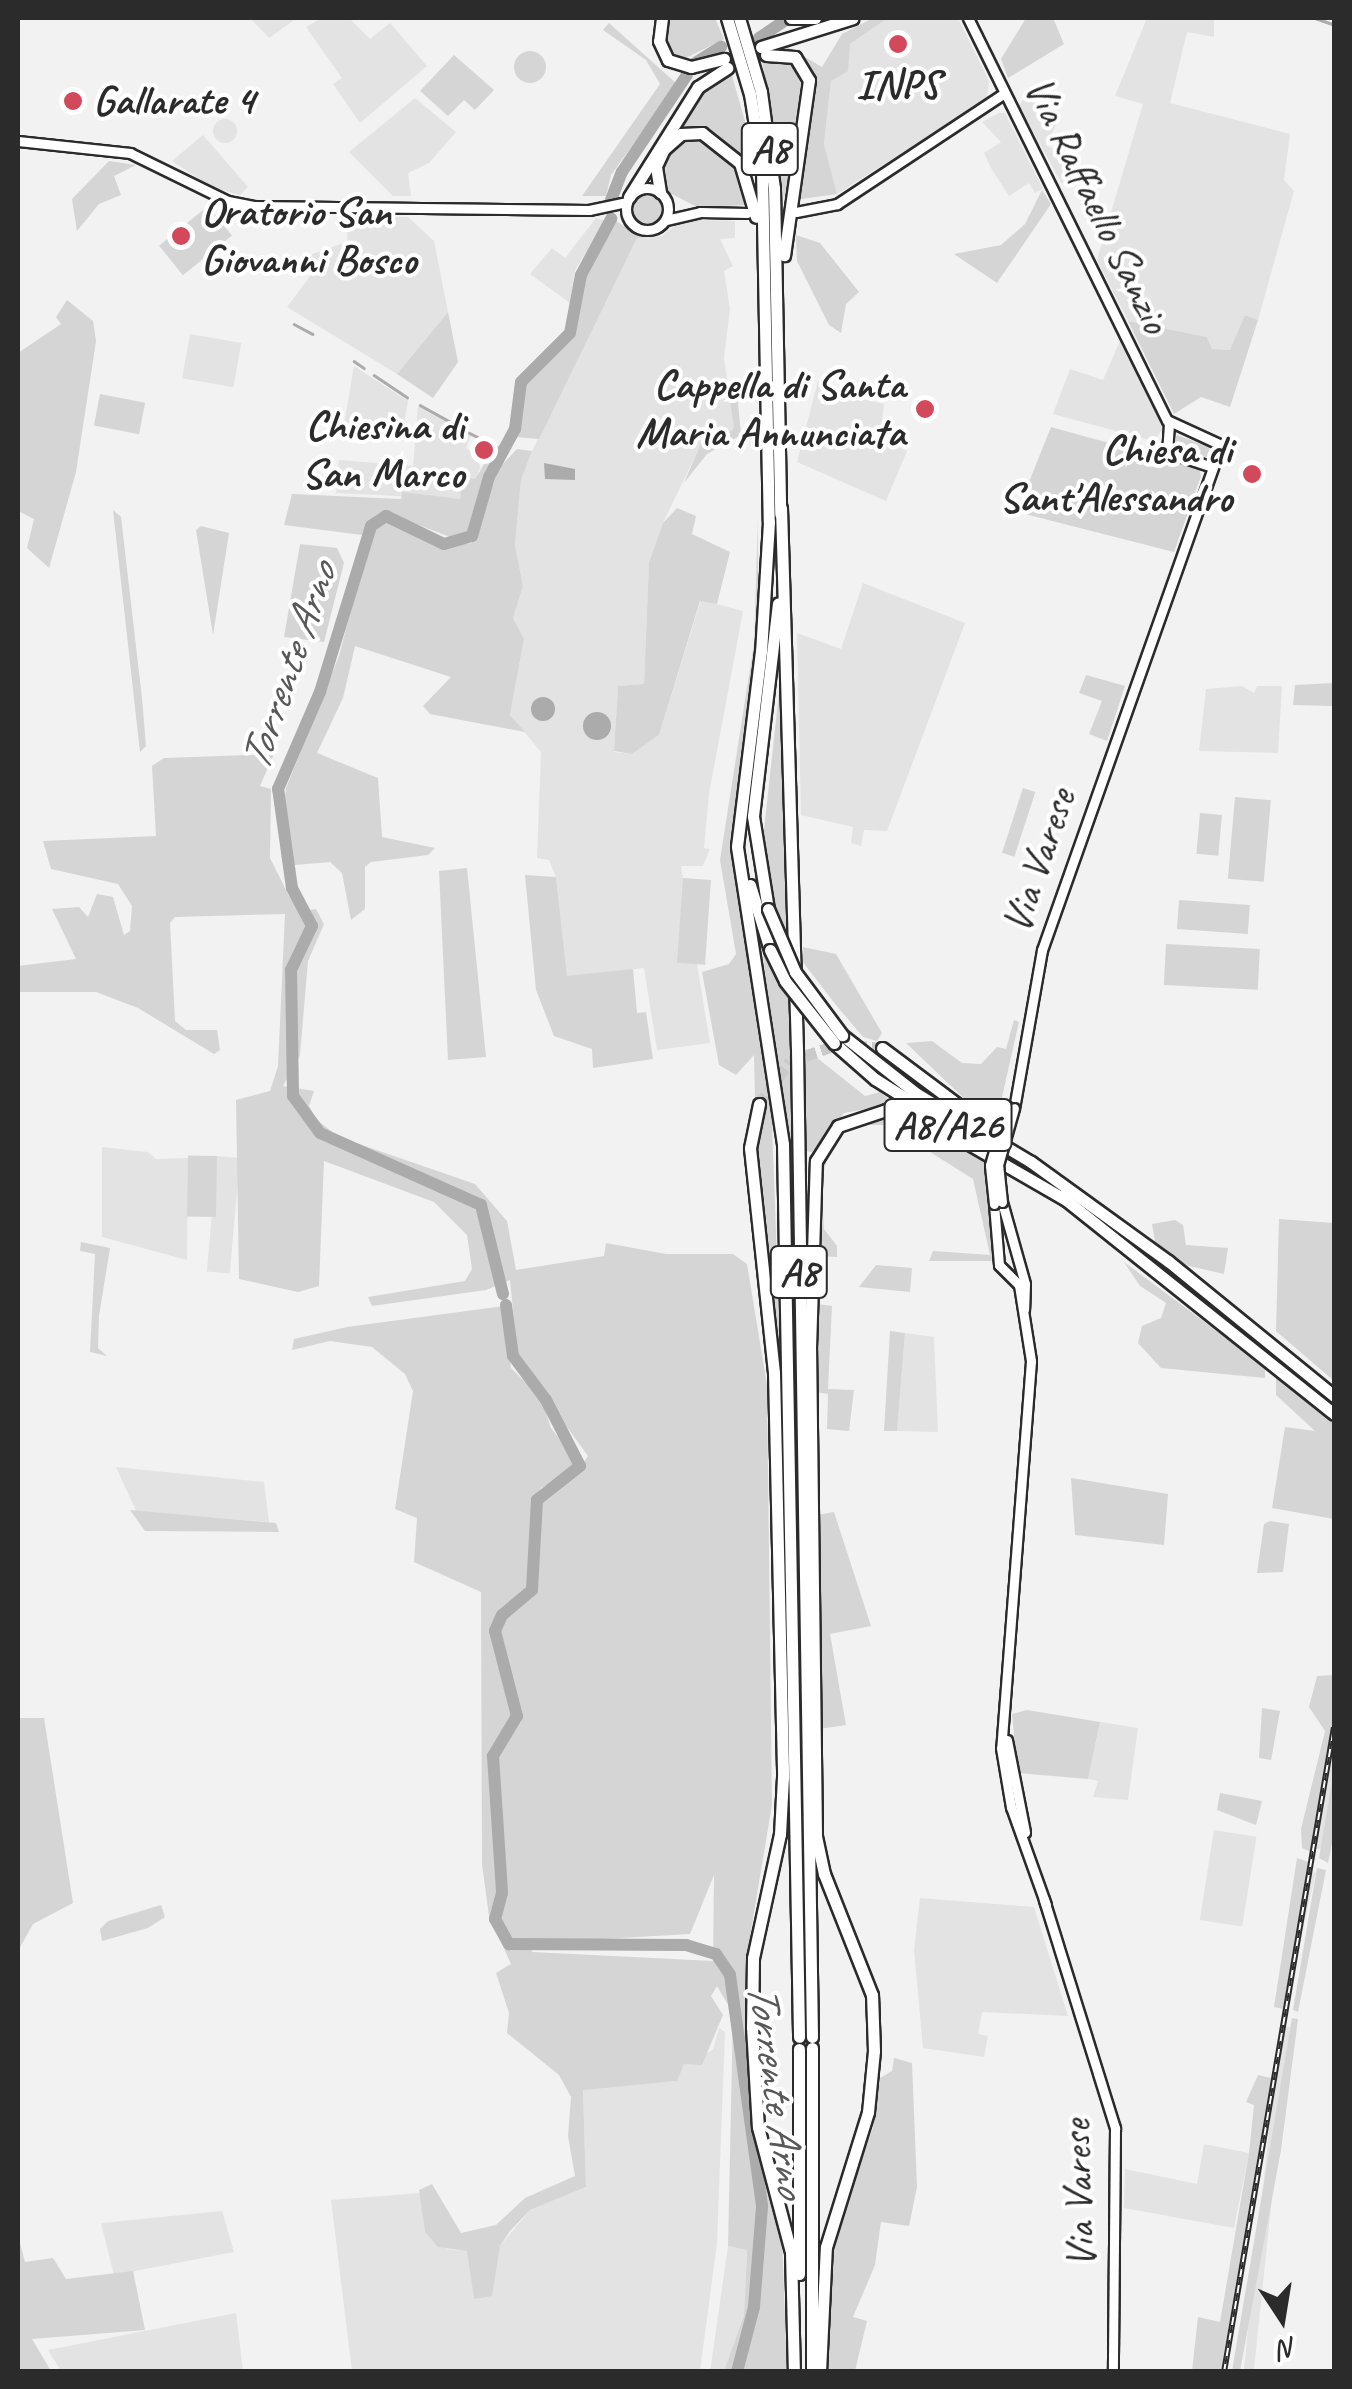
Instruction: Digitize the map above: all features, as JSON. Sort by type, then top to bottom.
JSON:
[{"type":"highway","points":[[628,200],[698,86],[725,63],[691,67],[668,60],[658,41],[662,18]]},
{"type":"highway","name":"A8","points":[[727,18],[750,94],[762,169],[767,411],[762,651],[741,817],[740,872],[776,1064],[783,1144],[816,2372]]},
{"type":"highway","name":"A8","points":[[739,18],[766,119],[778,284],[780,508],[798,1048],[805,2043],[797,2372]]},
{"type":"highway","points":[[791,18],[816,18]]},
{"type":"highway","points":[[778,284],[810,80],[795,57],[763,51],[853,18]]},
{"type":"highway","points":[[663,197],[657,162],[684,133],[715,140],[744,172],[754,203],[767,411]]},
{"type":"highway","points":[[780,508],[778,609],[754,816],[756,867],[768,910],[795,972],[838,1039]]},
{"type":"highway","points":[[741,817],[756,916],[770,950],[838,1039],[917,1094],[1031,1162]]},
{"type":"highway","name":"A8/A26","points":[[838,1039],[876,1079],[1066,1200],[1334,1414]]},
{"type":"highway","points":[[882,1048],[1031,1162]]},
{"type":"highway","points":[[759,1104],[750,1148],[774,1373],[782,1815],[753,1958],[752,2046],[758,2127],[789,2238],[797,2372]]},
{"type":"highway","points":[[816,2372],[826,2247],[874,2073],[872,1995],[824,1874],[816,1835],[810,1348],[816,1161],[838,1126],[886,1110],[943,1130],[1066,1200]]},
{"type":"highway","name":"A8/A26","points":[[1031,1162],[1168,1261],[1334,1396]]},
{"type":"main road","name":"Via Raffaello Sanzio","points":[[968,18],[1168,422],[1167,452],[1212,467]]},
{"type":"main road","points":[[796,212],[836,204],[1006,93]]},
{"type":"main road","points":[[18,141],[87,149],[155,163],[228,201],[254,206],[589,210],[627,216],[647,230],[664,221],[700,212],[747,213]]},
{"type":"main road","points":[[589,210],[628,200],[646,188],[700,212]]},
{"type":"main road","points":[[663,197],[664,221]]},
{"type":"main road","points":[[627,216],[628,200]]},
{"type":"main road","name":"Via Varese","points":[[1113,2372],[1114,2122],[1015,1793],[1002,1701],[1030,1400],[1024,1309],[990,1166],[1011,1107],[1042,950],[1221,445],[1168,422]]},
{"type":"main road","points":[[1010,1274],[1012,1260]]},
{"type":"main road","name":"Via Varese","points":[[1012,1260],[1000,1268],[1010,1274],[1024,1309]]},
{"type":"shaded area","points":[[250,18],[292,18],[294,20],[269,38]]},
{"type":"shaded area","points":[[322,18],[349,18],[370,39],[390,23],[427,66],[360,123],[333,84],[342,78],[306,27]]},
{"type":"shaded area","points":[[669,18],[715,18],[724,39],[682,60],[670,56],[663,32]]},
{"type":"shaded area","points":[[873,18],[888,18],[850,44],[848,71],[831,81],[824,144],[837,194],[794,200],[811,73],[792,51],[765,52],[786,46],[822,67],[842,34]]},
{"type":"shaded area","points":[[888,18],[958,18],[989,81],[987,99],[837,194],[824,144],[831,81],[850,44]]},
{"type":"shaded area","points":[[1026,18],[1053,18],[1064,44],[1008,78],[1001,59]]},
{"type":"shaded area","points":[[1147,18],[1214,18],[1214,37],[1187,32],[1170,103],[1290,134],[1284,180],[1294,191],[1258,320],[1245,315],[1231,350],[1212,349],[1207,337],[1128,321],[1097,260],[1143,104],[1115,96]]},
{"type":"shaded area","points":[[609,23],[677,84],[611,175],[606,196],[582,196],[660,84],[646,60],[603,30]]},
{"type":"shaded area","points":[[530,51],[541,56],[546,67],[541,78],[530,83],[519,78],[514,67],[519,56]]},
{"type":"shaded area","points":[[454,55],[494,90],[475,110],[464,100],[448,116],[420,91]]},
{"type":"shaded area","points":[[791,59],[804,92],[784,199],[762,60]]},
{"type":"shaded area","points":[[731,72],[750,139],[750,172],[717,134],[675,130],[706,85]]},
{"type":"shaded area","points":[[415,98],[456,132],[429,163],[408,173],[411,196],[393,196],[349,152]]},
{"type":"shaded area","points":[[1024,98],[1061,116],[1045,145],[1072,157],[1062,184],[1019,106]]},
{"type":"shaded area","points":[[1005,113],[1043,189],[1035,193],[1029,183],[1009,196],[991,168],[984,153],[1001,142],[982,122]]},
{"type":"shaded area","points":[[225,119],[234,122],[234,140],[225,143],[216,140],[213,131],[216,122]]},
{"type":"shaded area","points":[[203,135],[248,187],[240,195],[211,187],[172,161]]},
{"type":"shaded area","points":[[688,140],[709,140],[737,164],[749,205],[697,207],[666,191],[665,160]]},
{"type":"shaded area","points":[[109,161],[136,165],[114,176],[121,195],[99,204],[77,231],[72,199]]},
{"type":"shaded area","points":[[1042,190],[1051,204],[997,283],[954,254],[1001,245],[1025,224]]},
{"type":"shaded area","points":[[647,193],[658,198],[663,209],[658,220],[647,225],[636,220],[631,209],[636,198]]},
{"type":"shaded area","points":[[208,206],[232,236],[183,275],[159,246]]},
{"type":"shaded area","points":[[348,216],[408,217],[434,241],[448,312],[397,374],[287,307],[314,271],[312,254],[347,242]]},
{"type":"shaded area","points":[[596,218],[606,221],[575,270],[570,303],[530,274],[552,248],[565,258]]},
{"type":"shaded area","points":[[683,219],[735,221],[735,238],[720,239],[733,266],[724,271],[730,309],[724,358],[734,428],[711,448],[701,444],[663,523],[649,562],[644,684],[618,686],[614,752],[632,754],[659,735],[701,600],[743,611],[709,794],[704,848],[710,849],[703,866],[681,866],[710,1043],[657,1050],[644,968],[567,977],[556,877],[549,860],[537,858],[541,752],[510,715],[524,639],[513,618],[523,586],[515,545],[521,480],[532,451],[637,238],[662,236]]},
{"type":"shaded area","points":[[616,221],[637,234],[662,236],[637,238],[539,439],[515,437],[523,384],[570,336],[584,276]]},
{"type":"shaded area","points":[[796,235],[820,243],[859,292],[846,304],[841,333],[829,325],[797,261]]},
{"type":"shaded area","points":[[67,300],[93,321],[96,341],[76,472],[49,568],[27,548],[34,519],[18,511],[18,353],[61,324],[56,317]]},
{"type":"shaded area","points":[[448,312],[458,362],[433,398],[397,374]]},
{"type":"shaded area","points":[[1245,315],[1258,320],[1230,407],[1201,397],[1174,414],[1128,321],[1207,337],[1212,349],[1230,350]]},
{"type":"shaded area","points":[[190,334],[241,343],[233,387],[182,378]]},
{"type":"shaded area","points":[[1120,341],[1164,428],[1153,441],[1053,414],[1070,369],[1103,380]]},
{"type":"shaded area","points":[[354,366],[408,401],[403,430],[344,425]]},
{"type":"shaded area","points":[[727,381],[736,382],[741,435],[707,454],[684,483],[701,443],[712,448],[734,428]]},
{"type":"shaded area","points":[[818,381],[829,391],[884,404],[880,438],[907,451],[886,501],[797,462]]},
{"type":"shaded area","points":[[100,394],[145,403],[139,434],[94,425]]},
{"type":"shaded area","points":[[418,406],[471,436],[466,448],[478,456],[480,468],[475,480],[462,478],[460,499],[336,493],[339,460],[413,466]]},
{"type":"shaded area","points":[[1051,427],[1199,468],[1201,476],[1174,552],[1017,512]]},
{"type":"shaded area","points":[[1177,435],[1209,447],[1210,458],[1170,449]]},
{"type":"shaded area","points":[[494,448],[498,451],[470,530],[458,540],[387,513],[376,515],[362,535],[284,525],[292,494],[401,499],[402,492],[460,499],[462,477],[475,479]]},
{"type":"shaded area","points":[[517,449],[532,451],[521,480],[515,545],[523,586],[513,618],[524,639],[510,715],[525,732],[430,714],[423,706],[451,677],[355,646],[343,698],[317,753],[378,778],[382,837],[435,848],[428,855],[371,862],[365,867],[365,909],[351,920],[342,873],[330,862],[295,865],[288,856],[283,813],[286,788],[339,656],[370,536],[385,520],[445,546],[472,543],[499,468]]},
{"type":"shaded area","points":[[544,463],[575,469],[575,480],[545,479]]},
{"type":"shaded area","points":[[677,508],[696,516],[692,534],[730,552],[717,604],[700,601],[659,735],[632,754],[614,751],[618,686],[644,684],[649,562],[663,523]]},
{"type":"shaded area","points":[[113,510],[121,517],[142,698],[146,746],[140,752]]},
{"type":"shaded area","points":[[758,518],[758,625],[733,849],[771,1098],[782,1394],[755,1151],[762,1107],[755,1101],[754,1055],[736,1075],[719,1065],[702,972],[729,964],[736,954],[720,860],[754,643]]},
{"type":"shaded area","points":[[201,526],[229,533],[213,635],[196,530]]},
{"type":"shaded area","points":[[300,544],[337,548],[344,563],[324,642],[284,637]]},
{"type":"shaded area","points":[[863,583],[965,623],[887,831],[864,830],[861,846],[851,843],[853,827],[801,815],[797,633],[841,649]]},
{"type":"shaded area","points":[[782,665],[790,944],[775,914],[763,839]]},
{"type":"shaded area","points":[[1086,675],[1125,686],[1107,741],[1089,734],[1102,701],[1079,693]]},
{"type":"shaded area","points":[[1334,683],[1334,706],[1293,705],[1295,685]]},
{"type":"shaded area","points":[[1242,686],[1254,693],[1257,686],[1282,686],[1278,753],[1199,751],[1206,689]]},
{"type":"shaded area","points":[[543,697],[555,709],[543,721],[531,709]]},
{"type":"shaded area","points":[[597,712],[607,716],[611,726],[607,736],[597,740],[587,736],[583,726],[587,716]]},
{"type":"shaded area","points":[[274,754],[260,786],[271,789],[270,858],[301,911],[316,909],[324,924],[308,961],[300,1055],[283,1086],[314,1091],[309,1106],[317,1120],[339,1137],[475,1184],[507,1221],[516,1270],[604,1256],[606,1243],[666,1254],[733,1254],[747,1264],[767,1385],[772,1805],[750,1936],[747,2081],[761,2167],[782,2238],[787,2371],[724,2371],[744,2315],[747,2250],[728,2246],[733,2013],[717,1986],[711,1996],[723,2015],[702,2065],[684,2064],[677,2081],[583,2090],[586,2187],[530,2210],[510,2231],[500,2246],[492,2296],[474,2299],[467,2251],[438,2247],[425,2232],[419,2190],[432,2184],[461,2233],[496,2225],[525,2198],[575,2176],[568,2136],[571,2097],[559,2075],[507,2033],[509,2013],[496,1973],[511,1964],[489,1916],[482,1864],[481,1592],[414,1562],[417,1518],[395,1509],[413,1391],[405,1374],[372,1347],[330,1341],[292,1350],[294,1339],[347,1327],[504,1306],[511,1368],[541,1398],[551,1428],[576,1460],[566,1476],[541,1488],[532,1510],[532,1539],[541,1500],[573,1478],[588,1456],[518,1360],[510,1280],[486,1290],[372,1306],[368,1297],[465,1281],[472,1269],[467,1235],[434,1202],[324,1161],[319,1286],[298,1292],[239,1279],[236,1100],[270,1091],[278,1066],[285,914],[175,917],[170,923],[175,1021],[186,1030],[217,1030],[220,1050],[214,1054],[138,1008],[96,992],[18,992],[18,966],[76,959],[52,909],[79,907],[88,917],[97,894],[113,897],[124,935],[130,931],[132,906],[118,884],[51,869],[43,841],[156,836],[152,766],[164,758]],"holes":[[[714,1875],[713,1961],[532,1952],[532,1943],[690,1934]]]},
{"type":"shaded area","points":[[1023,788],[1035,792],[1014,857],[1002,853]]},
{"type":"shaded area","points":[[1235,797],[1271,800],[1264,882],[1228,879]]},
{"type":"shaded area","points":[[1200,813],[1222,815],[1218,856],[1196,854]]},
{"type":"shaded area","points":[[467,868],[486,1057],[448,1060],[439,871]]},
{"type":"shaded area","points":[[525,875],[556,877],[567,976],[633,969],[637,1013],[646,1012],[653,1059],[593,1068],[592,1049],[554,1036],[536,990]]},
{"type":"shaded area","points":[[683,878],[711,880],[705,965],[677,963]]},
{"type":"shaded area","points":[[1179,900],[1250,905],[1248,934],[1177,929]]},
{"type":"shaded area","points":[[1166,944],[1260,949],[1258,990],[1164,985]]},
{"type":"shaded area","points":[[803,947],[836,954],[882,1033],[877,1041],[863,1037],[836,1005],[802,961]]},
{"type":"shaded area","points":[[767,955],[792,1002],[794,1197],[763,956]]},
{"type":"shaded area","points":[[1014,1020],[1019,1022],[995,1128],[906,1043],[932,1041],[962,1063],[981,1064],[997,1047],[1006,1049]]},
{"type":"shaded area","points":[[806,1049],[865,1096],[880,1092],[894,1104],[844,1113],[812,1152],[805,1151]]},
{"type":"shaded area","points":[[877,1115],[918,1124],[984,1160],[999,1244],[991,1261],[929,1261],[933,1251],[990,1255],[973,1179],[887,1125],[847,1125]]},
{"type":"shaded area","points":[[831,1143],[821,1183],[824,1229],[837,1246],[837,1257],[817,1256],[821,1158]]},
{"type":"shaded area","points":[[102,1147],[148,1152],[156,1159],[188,1158],[187,1260],[102,1237]]},
{"type":"shaded area","points":[[188,1155],[217,1156],[216,1217],[187,1216]]},
{"type":"shaded area","points":[[217,1156],[240,1158],[230,1274],[207,1272]]},
{"type":"shaded area","points":[[1279,1219],[1334,1223],[1334,1381],[1276,1331]]},
{"type":"shaded area","points":[[1175,1220],[1183,1225],[1186,1245],[1228,1248],[1224,1274],[1185,1265],[1156,1247],[1152,1224]]},
{"type":"shaded area","points":[[81,1242],[110,1248],[98,1348],[107,1356],[90,1352],[95,1254],[80,1251]]},
{"type":"shaded area","points":[[1124,1262],[1265,1367],[1265,1378],[1161,1368],[1138,1343],[1142,1326],[1161,1318],[1166,1303],[1140,1286]]},
{"type":"shaded area","points":[[876,1265],[912,1268],[910,1292],[859,1287]]},
{"type":"shaded area","points":[[817,1304],[832,1306],[828,1389],[854,1390],[849,1431],[827,1429],[828,1394],[815,1392]]},
{"type":"shaded area","points":[[890,1331],[905,1333],[897,1431],[884,1431]]},
{"type":"shaded area","points":[[905,1333],[934,1337],[938,1432],[897,1431]]},
{"type":"shaded area","points":[[1276,1374],[1334,1421],[1334,1519],[1272,1508],[1285,1427],[1315,1431],[1276,1395]]},
{"type":"shaded area","points":[[116,1467],[264,1482],[269,1522],[136,1511]]},
{"type":"shaded area","points":[[1071,1478],[1168,1494],[1164,1545],[1075,1535]]},
{"type":"shaded area","points":[[130,1510],[276,1523],[279,1532],[145,1531]]},
{"type":"shaded area","points":[[834,1512],[871,1626],[830,1634],[846,1725],[819,1729],[817,1515]]},
{"type":"shaded area","points":[[1264,1524],[1289,1524],[1283,1572],[1257,1573]]},
{"type":"shaded area","points":[[1334,1661],[1334,1712],[1311,1852],[1302,1848],[1301,1829],[1325,1731],[1309,1707],[1317,1676],[1333,1675]]},
{"type":"shaded area","points":[[1262,1708],[1280,1711],[1271,1760],[1259,1758]]},
{"type":"shaded area","points":[[1027,1710],[1100,1722],[1088,1779],[1018,1773],[1012,1714]]},
{"type":"shaded area","points":[[1334,1712],[1334,1769],[1321,1849],[1312,1848]]},
{"type":"shaded area","points":[[18,1718],[44,1718],[73,1903],[33,1924],[18,1951]]},
{"type":"shaded area","points":[[1100,1722],[1138,1728],[1128,1800],[1093,1797],[1098,1781],[1088,1779]]},
{"type":"shaded area","points":[[1334,1769],[1334,1833],[1328,1863],[1319,1858]]},
{"type":"shaded area","points":[[1220,1793],[1262,1801],[1256,1825],[1217,1810]]},
{"type":"shaded area","points":[[1214,1830],[1256,1837],[1242,1927],[1200,1920]]},
{"type":"shaded area","points":[[1297,1858],[1309,1862],[1283,2009],[1274,2007]]},
{"type":"shaded area","points":[[1317,1868],[1326,1870],[1298,2012],[1293,2010]]},
{"type":"shaded area","points":[[1307,1871],[1316,1873],[1286,2004],[1277,2002]]},
{"type":"shaded area","points":[[920,1898],[1034,1907],[1068,2016],[982,2012],[978,2034],[988,2036],[984,2057],[923,2048],[914,1950]]},
{"type":"shaded area","points":[[161,1905],[165,1917],[148,1928],[102,1941],[100,1929],[108,1921]]},
{"type":"shaded area","points":[[1292,2018],[1298,2019],[1281,2150],[1240,2371],[1232,2371]]},
{"type":"shaded area","points":[[1280,2026],[1290,2027],[1254,2372],[1244,2372]]},
{"type":"shaded area","points":[[719,2028],[725,2032],[717,2243],[700,2371],[352,2371],[331,2200],[420,2193],[425,2232],[447,2249],[468,2251],[474,2299],[500,2246],[530,2210],[586,2187],[583,2089],[676,2081],[684,2064],[713,2050]]},
{"type":"shaded area","points":[[894,2058],[912,2063],[917,2187],[909,2226],[881,2222],[875,2265],[853,2317],[867,2321],[855,2371],[823,2372],[830,2245],[873,2128],[880,2078],[892,2071]]},
{"type":"shaded area","points":[[1258,2075],[1271,2078],[1221,2371],[1192,2371],[1198,2317],[1220,2322],[1249,2153],[1254,2105],[1246,2102]]},
{"type":"shaded area","points":[[1204,2144],[1249,2153],[1234,2228],[1124,2208],[1125,2169],[1197,2184]]},
{"type":"shaded area","points":[[222,2211],[234,2252],[114,2275],[101,2223]]},
{"type":"shaded area","points":[[18,2235],[25,2262],[53,2258],[66,2279],[133,2271],[145,2330],[32,2339],[51,2371],[18,2371]]},
{"type":"shaded area","points":[[728,2246],[747,2249],[744,2315],[724,2371],[710,2372]]},
{"type":"shaded area","points":[[236,2313],[243,2371],[61,2371],[48,2350]]},
{"type":"waterway","points":[[1315,18],[1332,24]]},
{"type":"waterway","name":"Torrente Arno","points":[[759,38],[783,22]]},
{"type":"waterway","name":"Torrente Arno","points":[[695,63],[721,47]]},
{"type":"waterway","name":"Torrente Arno","points":[[611,200],[622,172],[687,75]]},
{"type":"waterway","name":"Torrente Arno","points":[[503,1294],[481,1205],[320,1133],[293,1096],[291,970],[312,926],[292,888],[278,789],[320,692],[371,526],[386,516],[444,544],[472,536],[489,477],[515,429],[521,382],[570,333],[581,275],[611,219]]},
{"type":"waterway","points":[[294,324],[313,334]]},
{"type":"waterway","points":[[354,361],[364,368]]},
{"type":"waterway","points":[[374,375],[407,397]]},
{"type":"waterway","points":[[420,405],[454,424]]},
{"type":"waterway","points":[[458,427],[505,451]]},
{"type":"waterway","name":"Torrente Arno","points":[[506,1305],[513,1356],[546,1400],[580,1466],[537,1500],[532,1590],[502,1615],[495,1631],[517,1716],[493,1756],[502,1893],[495,1919],[509,1944],[686,1945],[716,1954],[730,1975],[762,2207],[754,2307],[737,2372]]},
{"type":"tunnel","points":[[759,1104],[790,1061],[839,1044],[882,1048]]},
{"type":"railway","points":[[1224,2372],[1334,1727]]},
{"type":"place","name":"INPS","points":[[898,44]]},
{"type":"place","name":"Gallarate 4","points":[[73,101]]},
{"type":"place","name":"Oratorio San Giovanni Bosco","points":[[181,236]]},
{"type":"place","name":"Cappella di Santa Maria Annunciata","points":[[925,409]]},
{"type":"place","name":"Chiesina di San Marco","points":[[484,450]]},
{"type":"place","name":"Chiesa di Sant'Alessandro","points":[[1252,474]]}]
